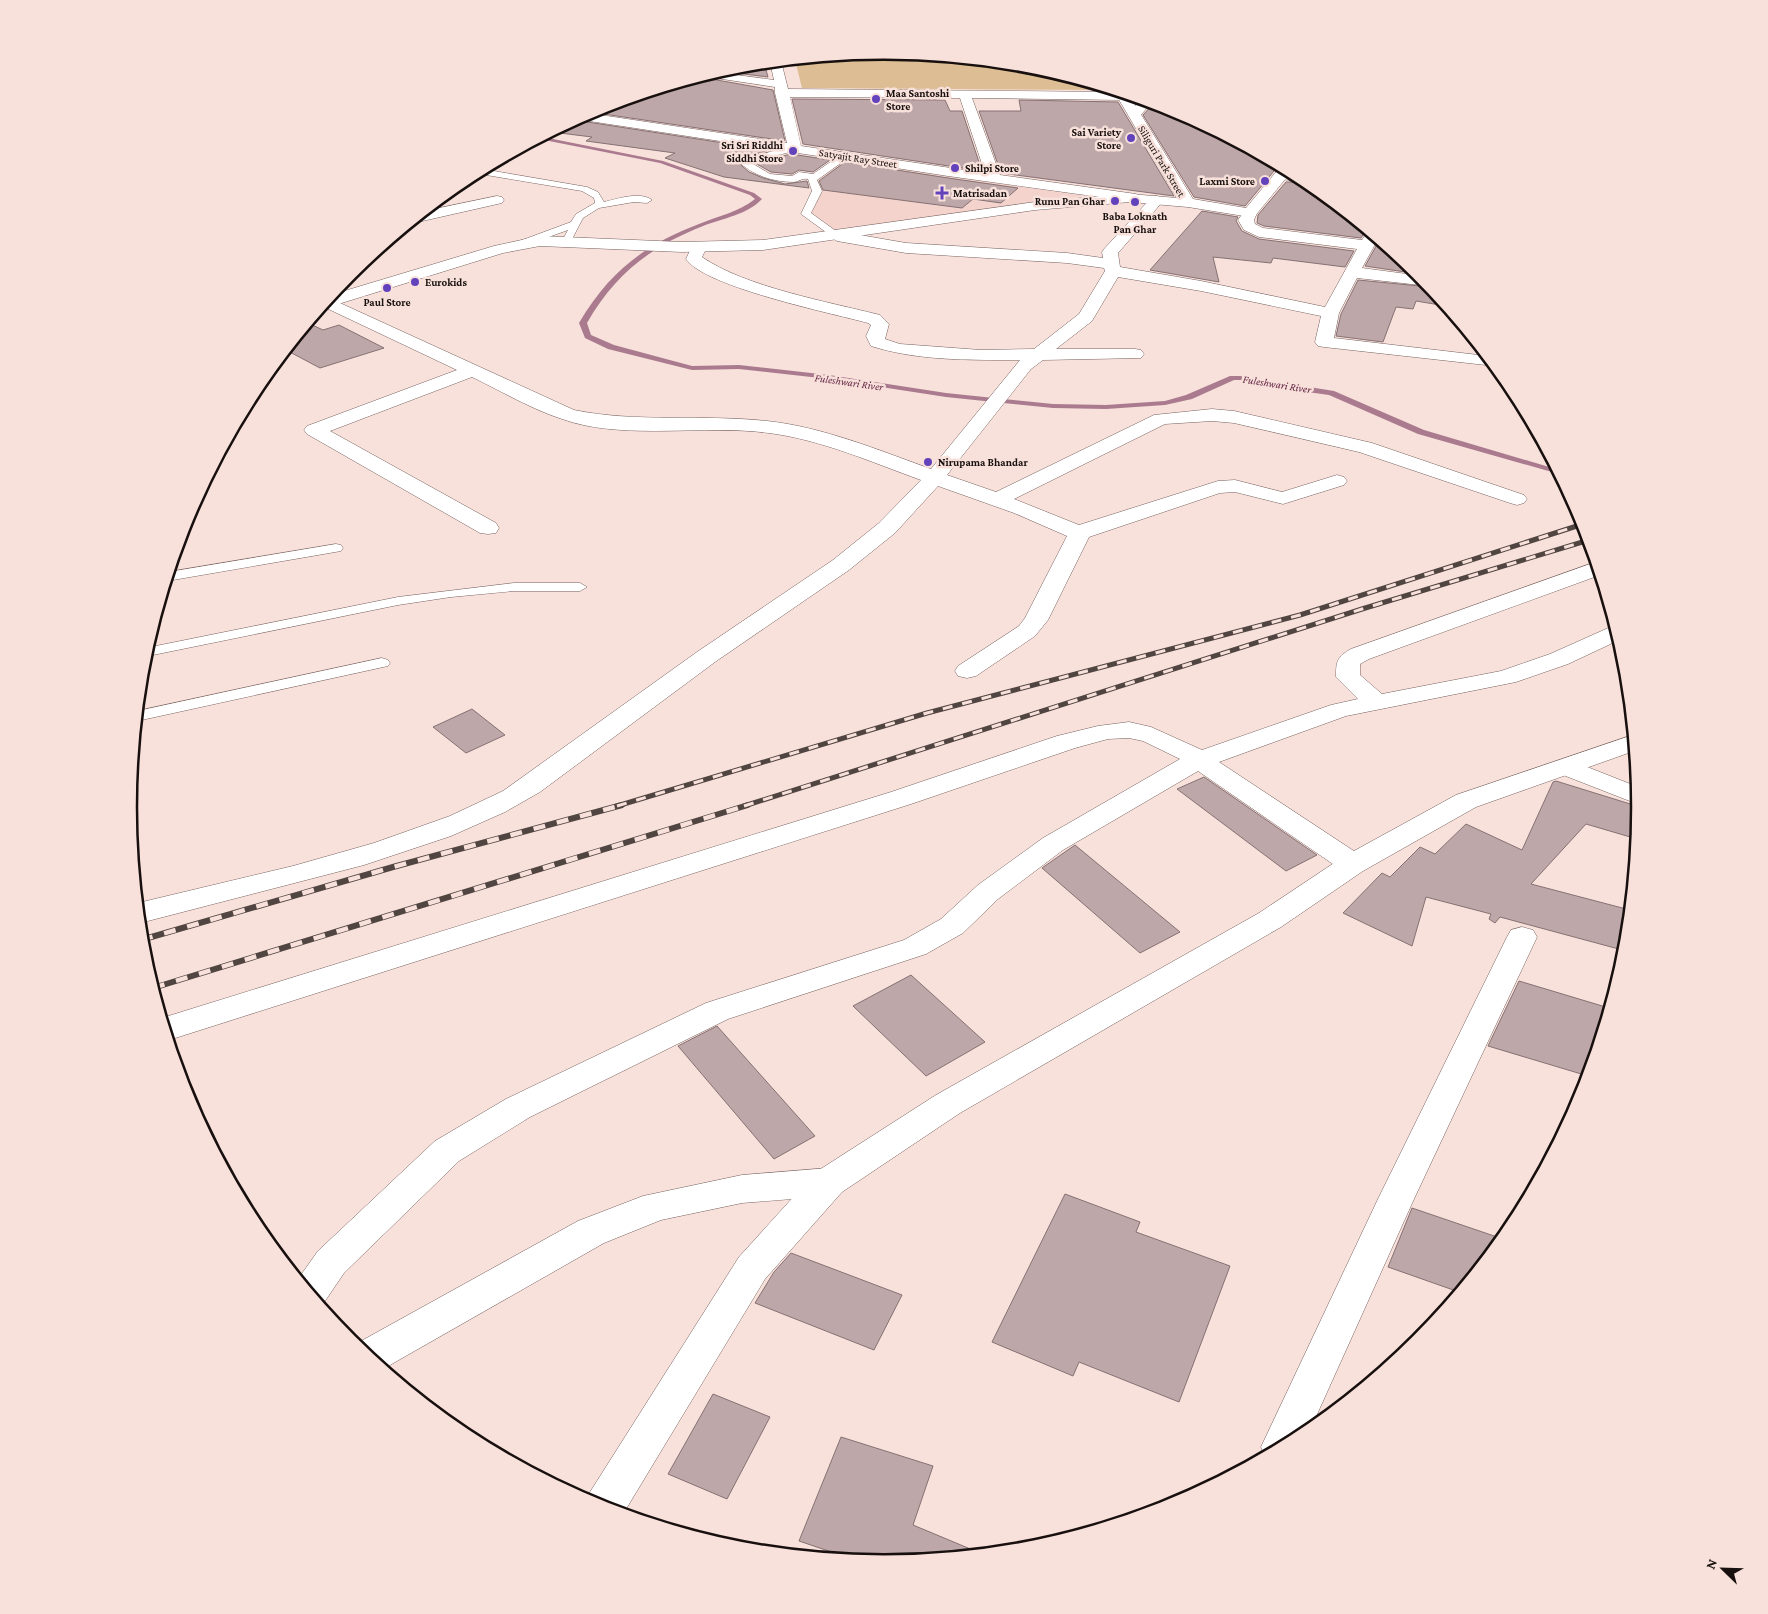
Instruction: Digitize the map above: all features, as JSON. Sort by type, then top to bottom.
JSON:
[{"type":"street","points":[[777,68],[795,148]]},
{"type":"street","points":[[722,78],[780,88],[965,96],[1109,95]]},
{"type":"street","points":[[965,96],[994,178]]},
{"type":"street","name":"Siliguri Park Street","points":[[1126,101],[1188,203]]},
{"type":"street","points":[[1134,114],[1142,106]]},
{"type":"street","name":"Satyajit Ray Street","points":[[595,118],[1136,198]]},
{"type":"street","points":[[1281,175],[1246,220],[1247,223],[1259,232],[1372,241],[1352,272],[1330,313],[1324,342],[1483,361]]},
{"type":"street","points":[[337,299],[521,244],[567,241],[690,247],[764,245],[1035,206],[1097,199],[1136,198],[1188,203],[1250,213]]},
{"type":"street","points":[[428,215],[497,200]]},
{"type":"street","points":[[144,912],[280,880],[348,860],[446,829],[505,802],[706,657],[840,564],[887,528],[935,478],[1025,365],[1086,317],[1112,268],[1110,252],[1117,242],[1157,200]]},
{"type":"street","points":[[837,236],[906,248],[1067,258],[1330,313]]},
{"type":"street","points":[[690,247],[694,259],[713,271],[786,295],[874,319],[880,324],[875,336],[877,342],[887,346],[924,352],[981,355],[1135,354]]},
{"type":"street","points":[[1352,272],[1413,280]]},
{"type":"street","points":[[331,304],[557,411],[581,418],[605,421],[769,427],[818,437],[995,500],[1078,533],[1218,487],[1235,486],[1283,498],[1337,481]]},
{"type":"street","points":[[472,371],[314,430],[488,528]]},
{"type":"street","points":[[995,500],[1080,460],[1148,424],[1161,419],[1212,415],[1244,419],[1365,447],[1516,499]]},
{"type":"street","points":[[967,671],[1027,631],[1036,620],[1078,540],[1078,533]]},
{"type":"street","points":[[1378,704],[1348,677],[1348,661],[1360,654],[1592,570]]},
{"type":"street","points":[[313,1289],[331,1262],[448,1151],[518,1108],[717,1011],[915,947],[952,926],[988,892],[1054,844],[1198,760],[1340,710],[1507,678],[1559,659],[1611,635]]},
{"type":"street","points":[[170,1026],[901,798],[1066,742],[1107,731],[1129,730],[1151,735],[1198,760],[1353,864]]},
{"type":"street","points":[[608,1501],[752,1268],[829,1182],[948,1104],[1270,920],[1353,864],[1466,801],[1628,746]]},
{"type":"street","points":[[1567,767],[1630,793]]},
{"type":"street","points":[[1287,1435],[1396,1199],[1522,937]]},
{"type":"street","points":[[375,1353],[591,1232],[656,1206],[742,1189],[829,1182]]},
{"type":"lane","points":[[795,148],[742,161],[768,176],[794,179],[799,175],[814,177]]},
{"type":"lane","points":[[837,236],[806,214],[817,190],[811,180],[845,156]]},
{"type":"lane","points":[[488,174],[584,189],[600,199],[600,204],[597,206]]},
{"type":"lane","points":[[567,241],[579,216],[597,206],[634,199],[647,200]]},
{"type":"lane","points":[[521,244],[574,224]]},
{"type":"lane","points":[[174,576],[336,548]]},
{"type":"lane","points":[[153,651],[398,601],[514,587],[580,587]]},
{"type":"lane","points":[[143,715],[382,663]]},
{"type":"shaded area","points":[[884,60],[982,66],[1030,74],[1093,90],[802,88],[796,65]]},
{"type":"shaded area","name":"Matrisadan","points":[[842,160],[1084,196],[834,230],[809,214],[814,180]]},
{"type":"building","points":[[766,69],[768,77],[741,74]]},
{"type":"building","points":[[714,80],[773,90],[785,141],[605,114],[691,85]]},
{"type":"building","points":[[792,99],[945,100],[950,111],[962,111],[982,171],[803,144]]},
{"type":"building","points":[[1019,100],[1118,102],[1174,196],[1001,173],[979,111],[1021,111]]},
{"type":"building","points":[[1148,109],[1170,117],[1214,137],[1274,170],[1245,206],[1194,197],[1143,115]]},
{"type":"building","points":[[587,122],[769,150],[736,161],[749,172],[763,178],[785,184],[807,181],[809,188],[724,177],[665,158],[675,153],[586,141],[592,137],[562,133]]},
{"type":"building","points":[[791,154],[830,160],[813,172],[799,170],[792,174],[771,172],[755,163]]},
{"type":"building","points":[[845,162],[1018,188],[1001,203],[973,199],[962,208],[823,190],[819,181]]},
{"type":"building","points":[[1286,182],[1293,182],[1339,214],[1364,234],[1361,238],[1264,226],[1257,223],[1258,215]]},
{"type":"building","points":[[1202,211],[1238,217],[1236,221],[1242,231],[1259,239],[1354,251],[1345,267],[1273,258],[1271,263],[1213,257],[1219,282],[1150,270]]},
{"type":"building","points":[[1377,245],[1405,272],[1365,266]]},
{"type":"building","points":[[1358,280],[1419,286],[1437,304],[1416,301],[1413,309],[1396,307],[1383,342],[1336,336],[1341,314]]},
{"type":"building","points":[[313,325],[323,330],[339,325],[384,348],[320,368],[291,352]]},
{"type":"building","points":[[472,709],[505,735],[466,753],[433,727]]},
{"type":"building","points":[[1204,777],[1317,855],[1286,871],[1177,789]]},
{"type":"building","points":[[1556,781],[1631,804],[1630,837],[1586,824],[1531,884],[1624,909],[1618,949],[1500,917],[1495,923],[1489,919],[1491,914],[1426,897],[1412,946],[1343,913],[1382,873],[1390,877],[1420,847],[1435,854],[1466,824],[1522,850],[1553,782]]},
{"type":"building","points":[[1075,845],[1180,932],[1140,953],[1042,868]]},
{"type":"building","points":[[911,975],[985,1042],[926,1076],[853,1006]]},
{"type":"building","points":[[1519,981],[1604,1006],[1581,1074],[1488,1046]]},
{"type":"building","points":[[717,1026],[815,1136],[774,1159],[678,1046]]},
{"type":"building","points":[[1065,1194],[1140,1222],[1136,1232],[1230,1266],[1179,1402],[1079,1362],[1073,1376],[992,1342]]},
{"type":"building","points":[[1412,1208],[1495,1236],[1454,1290],[1388,1267]]},
{"type":"building","points":[[791,1253],[902,1295],[874,1350],[755,1303],[774,1272]]},
{"type":"building","points":[[713,1394],[770,1417],[727,1499],[668,1474]]},
{"type":"building","points":[[841,1437],[933,1466],[913,1525],[970,1549],[884,1554],[835,1552],[799,1541]]},
{"type":"waterway","name":"Fuleshwari River","points":[[549,140],[661,162],[752,194],[759,199],[748,208],[675,236],[632,263],[613,280],[596,300],[583,323],[588,336],[611,347],[692,368],[739,367],[829,377],[946,395],[1053,406],[1106,407],[1165,403],[1189,397],[1233,378],[1241,378],[1331,393],[1421,432],[1550,470]]},
{"type":"railway","points":[[617,806],[927,713],[1300,615],[1576,526]]},
{"type":"railway","points":[[744,806],[1362,609],[1582,542]]},
{"type":"railway","points":[[148,938],[393,867],[622,805]]},
{"type":"railway","points":[[159,986],[748,805]]},
{"type":"place","name":"Maa Santoshi Store","points":[[876,99]]},
{"type":"place","name":"Sai Variety Store","points":[[1131,138]]},
{"type":"place","name":"Sri Sri Riddhi Siddhi Store","points":[[793,151]]},
{"type":"place","name":"Shilpi Store","points":[[955,168]]},
{"type":"place","name":"Laxmi Store","points":[[1265,181]]},
{"type":"place","name":"Matrisadan","points":[[942,193]]},
{"type":"place","name":"Runu Pan Ghar","points":[[1115,201]]},
{"type":"place","name":"Baba Loknath Pan Ghar","points":[[1135,202]]},
{"type":"place","name":"Eurokids","points":[[415,282]]},
{"type":"place","name":"Paul Store","points":[[387,288]]},
{"type":"place","name":"Nirupama Bhandar","points":[[928,462]]}]
